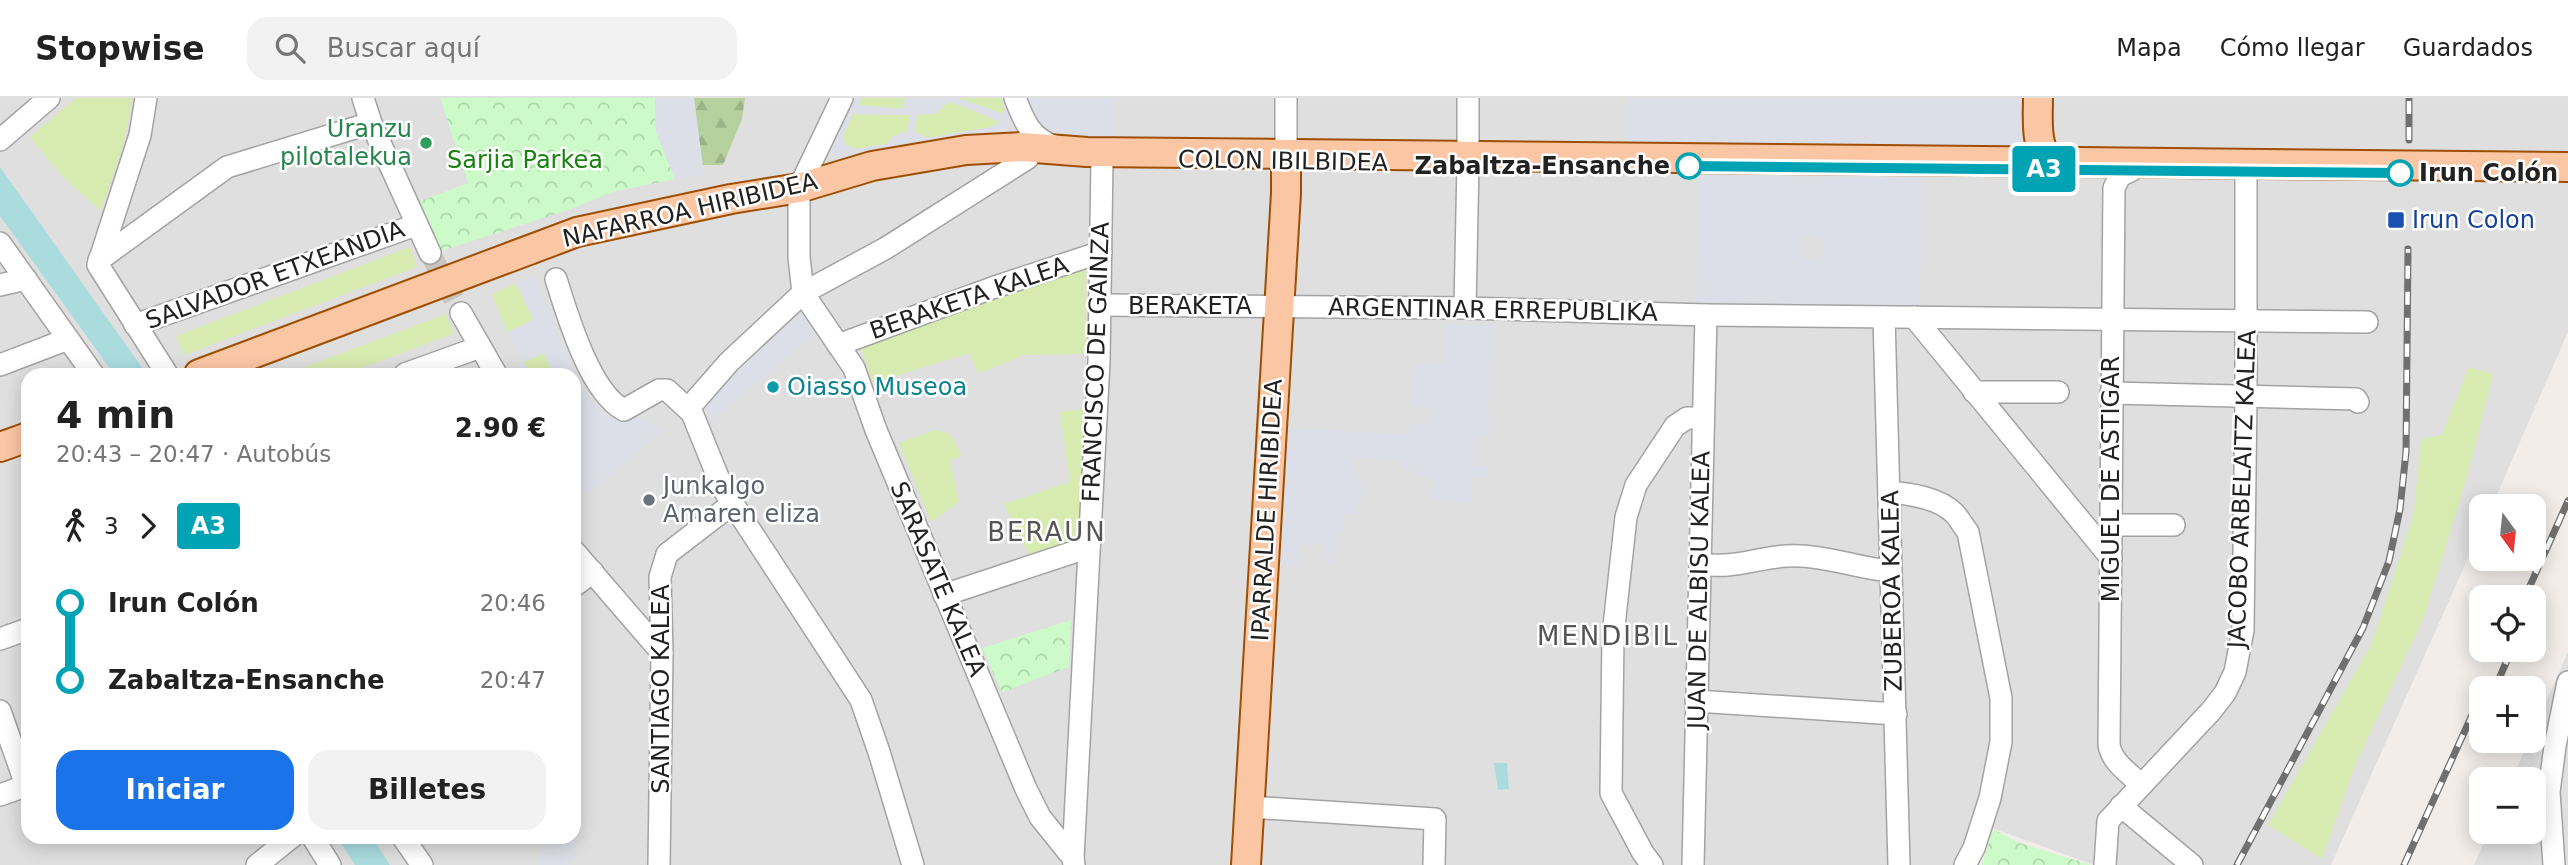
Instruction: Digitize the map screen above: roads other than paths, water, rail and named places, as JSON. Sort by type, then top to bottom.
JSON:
[{"type":"main road","points":[[2013,162],[2027,156],[2032,150],[2043,105]]},
{"type":"main road","points":[[2043,105],[2053,144],[2066,159],[2066,165]]},
{"type":"main road","name":"NAFARROA HIRIBIDEA","points":[[215,368],[577,232],[732,199],[799,188],[966,150],[1085,153]]},
{"type":"main road","points":[[855,176],[944,166],[1016,153]]},
{"type":"main road","points":[[1085,153],[1180,153],[1286,158]]},
{"type":"main road","name":"COLON IBILBIDEA","points":[[1085,153],[1286,158],[2566,172]]},
{"type":"main road","name":"IPARRALDE HIRIBIDEA","points":[[1246,865],[1286,158]]},
{"type":"main road","name":"COLON IBILBIDEA","points":[[1468,160],[2013,162],[2132,170],[2253,168]]},
{"type":"main road","points":[[0,447],[21,440]]},
{"type":"street","points":[[0,140],[49,98]]},
{"type":"street","points":[[146,98],[139,135],[98,265],[163,368]]},
{"type":"street","points":[[363,98],[371,123],[430,254]]},
{"type":"street","points":[[803,293],[799,257],[799,188],[842,98]]},
{"type":"street","points":[[1286,98],[1286,158]]},
{"type":"street","points":[[1465,308],[1468,98]]},
{"type":"street","points":[[688,409],[729,362],[803,293],[886,248],[1016,153],[1015,133],[1019,102]]},
{"type":"street","points":[[1019,102],[1026,126],[1038,138],[1053,146],[1085,153]]},
{"type":"street","points":[[99,260],[227,167],[371,123]]},
{"type":"street","points":[[823,138],[829,158],[855,176]]},
{"type":"street","name":"FRANCISCO DE GAINZA","points":[[1073,862],[1101,252],[1085,153]]},
{"type":"street","name":"JACOBO ARBELAITZ KALEA","points":[[2105,865],[2108,821],[2211,711],[2225,693],[2235,672],[2243,630],[2247,321],[2253,168]]},
{"type":"street","name":"MIGUEL DE ASTIGAR","points":[[2132,170],[2120,177],[2114,188],[2109,745],[2110,754],[2140,784]]},
{"type":"street","name":"SALVADOR ETXEANDIA","points":[[135,325],[416,225]]},
{"type":"street","points":[[0,243],[89,368]]},
{"type":"street","name":"BERAKETA KALEA","points":[[838,345],[992,288],[1101,252]]},
{"type":"street","points":[[0,285],[26,279]]},
{"type":"street","points":[[555,279],[575,336],[598,383],[614,405],[624,410],[659,390],[667,390],[694,417],[732,504],[861,700],[912,865]]},
{"type":"street","name":"SARASATE KALEA","points":[[803,293],[854,368],[876,430],[1026,789],[1040,817],[1073,862]]},
{"type":"street","name":"BERAKETA","points":[[1100,305],[1279,306]]},
{"type":"street","name":"ARGENTINAR ERREPUBLIKA","points":[[1279,306],[1706,315],[2367,322]]},
{"type":"street","points":[[461,313],[492,368]]},
{"type":"street","name":"JUAN DE ALBISU KALEA","points":[[1693,865],[1706,315]]},
{"type":"street","name":"ZUBEROA KALEA","points":[[1884,317],[1899,865]]},
{"type":"street","points":[[1914,317],[2111,558]]},
{"type":"street","points":[[0,365],[68,339]]},
{"type":"street","points":[[422,368],[480,347]]},
{"type":"street","points":[[1974,392],[2058,392]]},
{"type":"street","points":[[2112,393],[2246,394],[2356,399],[2358,402]]},
{"type":"street","points":[[1652,865],[1611,793],[1613,635],[1626,517],[1636,485],[1675,426],[1687,418],[1703,418]]},
{"type":"street","points":[[1890,492],[1936,502],[1954,512],[1968,532],[2001,698],[2001,742],[1990,798],[1974,848],[1965,865]]},
{"type":"street","name":"SANTIAGO KALEA","points":[[659,865],[662,653],[660,577],[667,554],[732,504]]},
{"type":"street","points":[[2112,525],[2174,525]]},
{"type":"street","points":[[944,595],[1089,547]]},
{"type":"street","points":[[1700,564],[1734,566],[1785,556],[1807,556],[1891,571]]},
{"type":"street","points":[[581,559],[662,653]]},
{"type":"street","points":[[581,581],[593,572]]},
{"type":"street","points":[[0,639],[21,632]]},
{"type":"street","points":[[2554,865],[2549,792],[2568,682]]},
{"type":"street","points":[[1696,701],[1896,714]]},
{"type":"street","points":[[0,711],[21,769]]},
{"type":"street","points":[[0,795],[21,787]]},
{"type":"street","points":[[2121,806],[2192,865]]},
{"type":"street","points":[[1250,807],[1436,820],[1434,865]]},
{"type":"street","points":[[257,865],[283,844]]},
{"type":"street","points":[[317,844],[330,865]]},
{"type":"street","points":[[408,844],[422,865]]},
{"type":"water","points":[[0,167],[142,368],[110,368],[0,216]]},
{"type":"water","points":[[1494,763],[1507,763],[1509,789],[1498,790]]},
{"type":"water","points":[[342,844],[376,844],[390,865],[355,865]]},
{"type":"tunnel","points":[[430,253],[461,313]]},
{"type":"railway","points":[[2409,98],[2409,140]]},
{"type":"railway","points":[[2237,865],[2363,628],[2389,561],[2400,509],[2406,452],[2408,249]]},
{"type":"railway","points":[[2530,585],[2568,501]]},
{"type":"railway","points":[[2500,676],[2506,662]]},
{"type":"railway","points":[[2404,865],[2469,722]]},
{"type":"place","name":"Uranzu pilotalekua","points":[[426,143]]},
{"type":"place","name":"Zabaltza-Ensanche","points":[[1689,166]]},
{"type":"place","name":"Irun Colón","points":[[2400,173]]},
{"type":"place","name":"Irun Colon","points":[[2396,220]]},
{"type":"place","name":"Oiasso Museoa","points":[[773,387]]},
{"type":"place","name":"Junkalgo Amaren eliza","points":[[649,500]]},
{"type":"district","name":"BERAUN","points":[[1047,532]]},
{"type":"district","name":"MENDIBIL","points":[[1608,636]]},
{"type":"park label","name":"Sarjia Parkea","points":[[525,160]]}]
